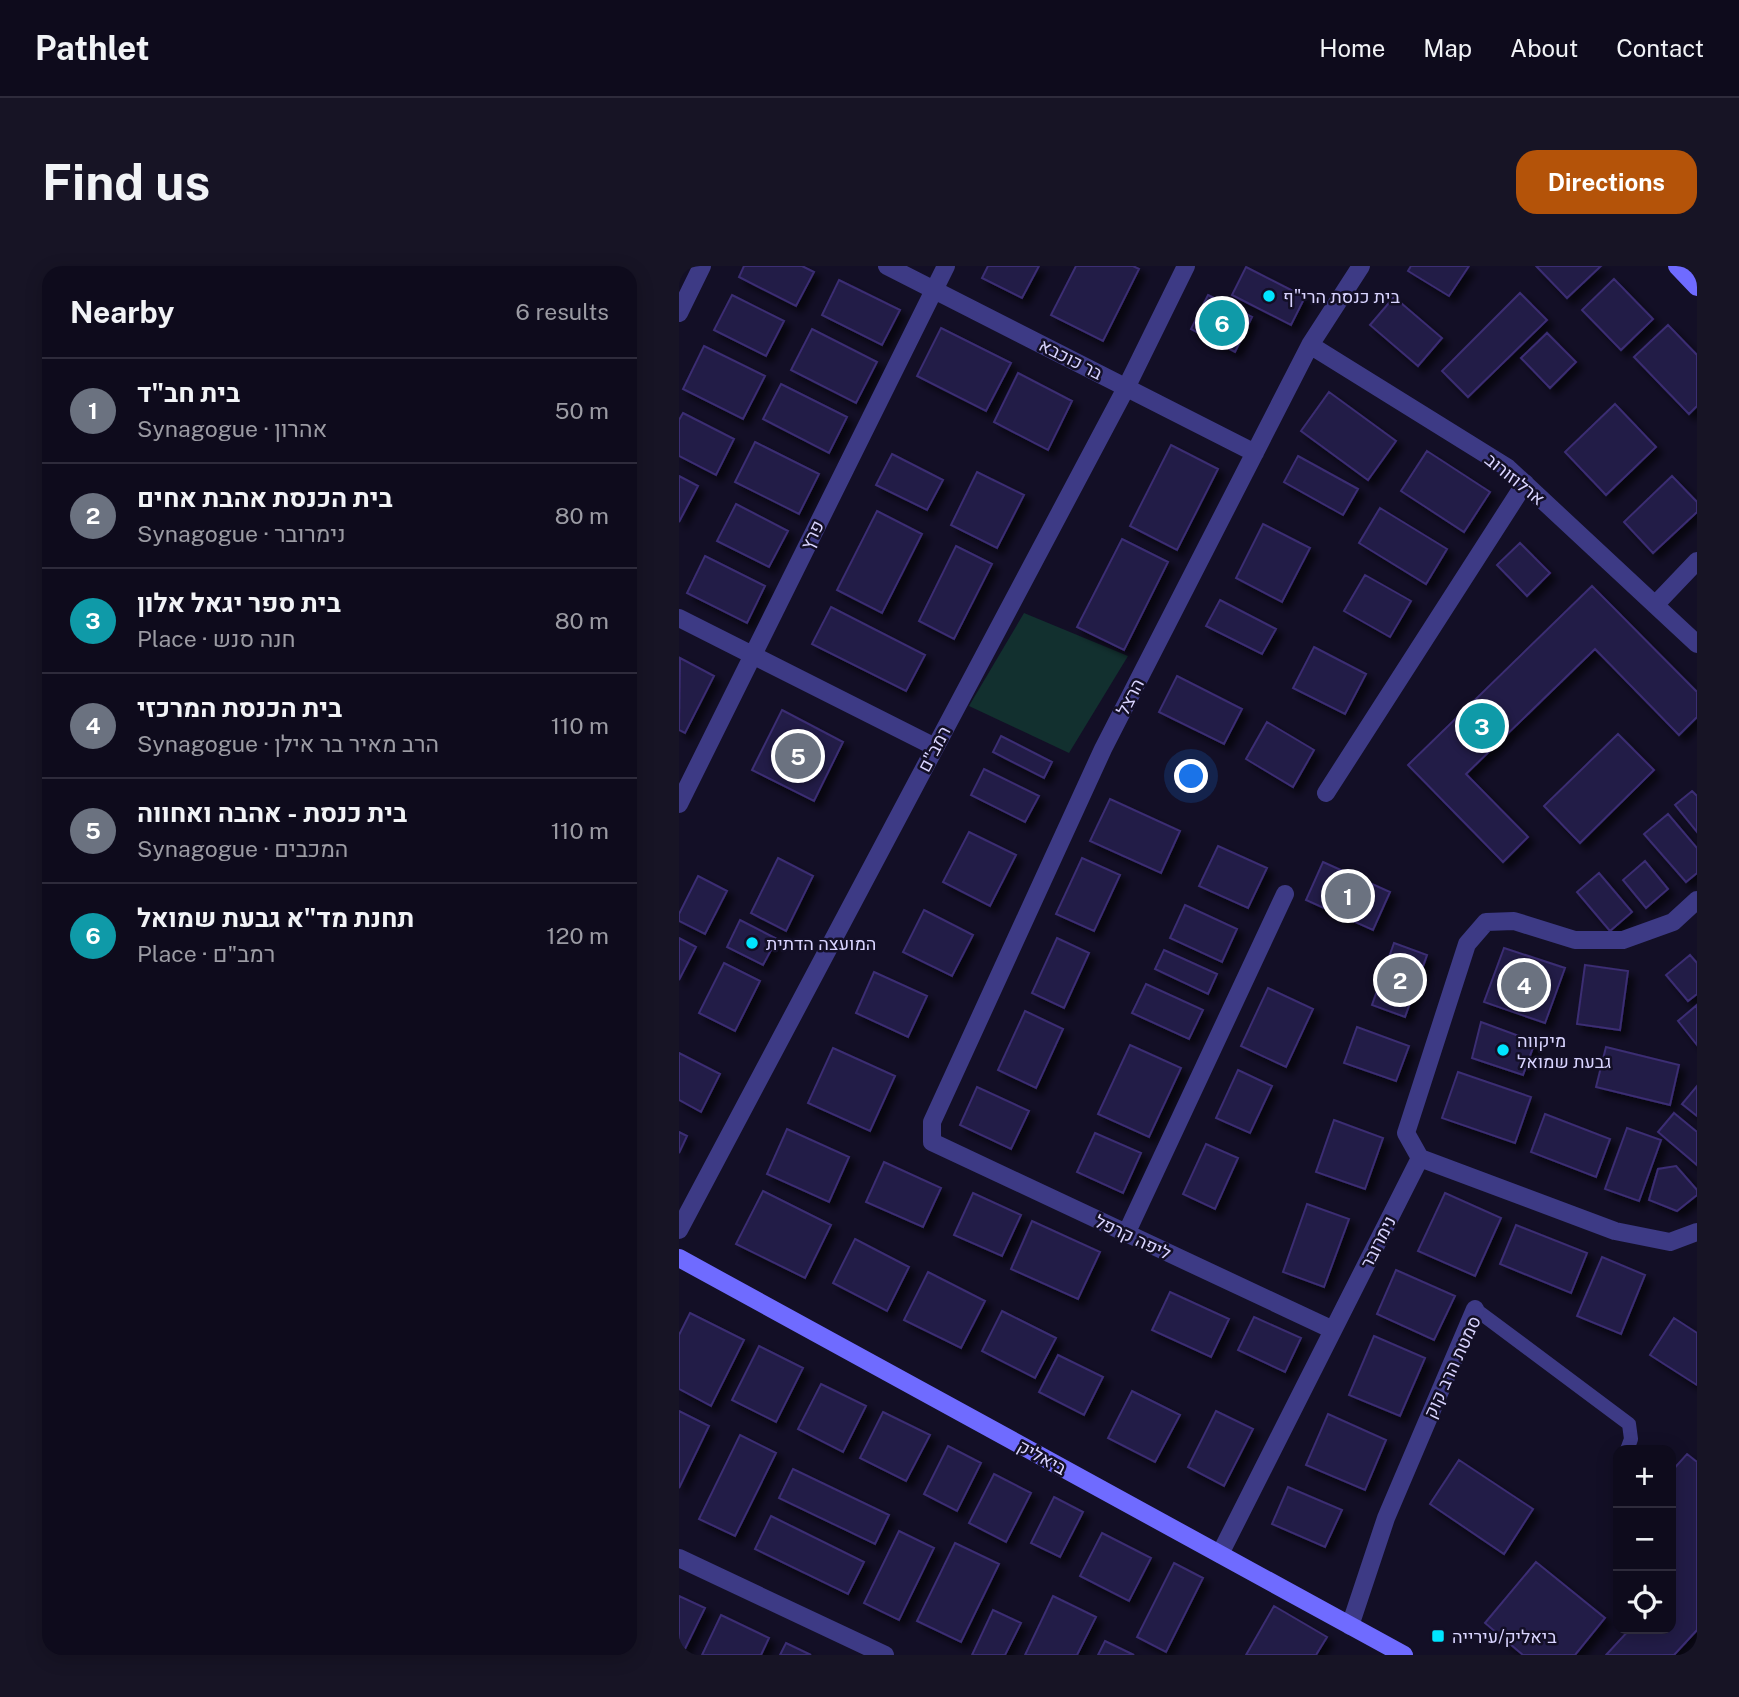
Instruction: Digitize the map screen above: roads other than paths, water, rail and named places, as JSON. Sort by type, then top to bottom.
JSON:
[{"type":"street","points":[[679,313],[702,266]]},
{"type":"street","name":"בר כוכבא","points":[[887,266],[1255,453]]},
{"type":"street","name":"פרץ","points":[[679,804],[946,266]]},
{"type":"street","name":"רמב\"ם","points":[[679,1230],[1126,388],[1186,266]]},
{"type":"street","name":"הרצל","points":[[932,1142],[932,1122],[1103,748],[1310,345],[1361,266]]},
{"type":"street","points":[[1677,266],[1697,287]]},
{"type":"street","name":"ארלוזורוב","points":[[1310,345],[1508,468],[1697,644]]},
{"type":"street","points":[[1326,793],[1525,483]]},
{"type":"street","points":[[1655,605],[1697,561]]},
{"type":"street","points":[[679,618],[935,747]]},
{"type":"street","points":[[1126,1234],[1285,894]]},
{"type":"street","points":[[1697,900],[1673,922],[1623,940],[1575,940],[1514,921],[1486,922],[1467,944],[1406,1133],[1420,1158],[1615,1231],[1670,1242],[1697,1232]]},
{"type":"street","name":"ליפה קרפל","points":[[932,1142],[1333,1330]]},
{"type":"street","name":"נימרובר","points":[[1220,1554],[1420,1158]]},
{"type":"street","name":"ביאליק","points":[[679,1258],[1404,1655]]},
{"type":"street","name":"סמטת הרב קוק","points":[[1350,1626],[1386,1518],[1475,1309]]},
{"type":"street","points":[[679,1558],[885,1655]]},
{"type":"lane","name":"סמטת הרב קוק","points":[[1475,1309],[1629,1424],[1631,1439],[1629,1445]]},
{"type":"place","name":"בית כנסת הרי\"ף","points":[[1269,296]]},
{"type":"place","name":"תחנת מד\"א גבעת שמואל","points":[[1222,323]]},
{"type":"place","name":"בית ספר יגאל אלון","points":[[1482,726]]},
{"type":"place","name":"בית כנסת - אהבה ואחווה","points":[[798,756]]},
{"type":"place","name":"בית חב\"ד","points":[[1348,896]]},
{"type":"place","name":"המועצה הדתית","points":[[752,943]]},
{"type":"place","name":"בית הכנסת אהבת אחים","points":[[1400,980]]},
{"type":"place","name":"בית הכנסת המרכזי","points":[[1524,985]]},
{"type":"place","name":"מיקווה גבעת שמואל","points":[[1503,1050]]},
{"type":"place","name":"ביאליק/עירייה","points":[[1438,1636]]}]
